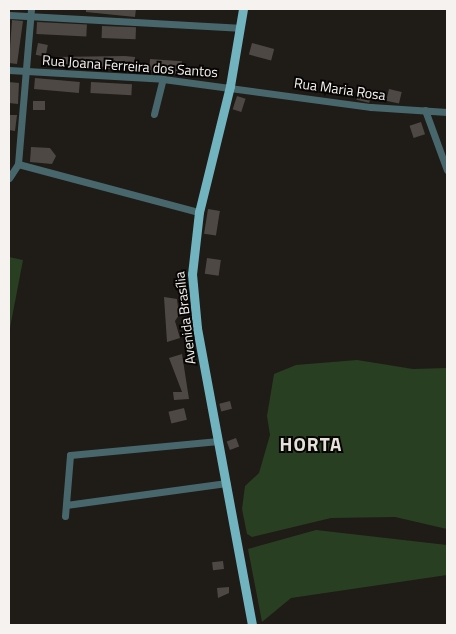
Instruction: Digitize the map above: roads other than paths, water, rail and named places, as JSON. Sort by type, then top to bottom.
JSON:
[{"type":"main road","name":"Avenida Brasília","points":[[243,9],[230,86],[199,212],[192,274],[218,441],[252,625]]},
{"type":"street","points":[[9,15],[31,12],[239,28]]},
{"type":"street","points":[[9,178],[18,164],[28,72],[31,12]]},
{"type":"street","name":"Rua Joana Ferreira dos Santos","points":[[9,70],[163,79],[230,86]]},
{"type":"street","points":[[154,114],[163,79]]},
{"type":"street","name":"Rua Maria Rosa","points":[[230,86],[345,104],[447,112]]},
{"type":"street","points":[[425,110],[447,170]]},
{"type":"street","points":[[18,164],[199,212]]},
{"type":"street","points":[[65,516],[70,456],[218,441]]},
{"type":"street","points":[[66,505],[226,483]]},
{"type":"district","name":"HORTA","points":[[311,444]]}]
